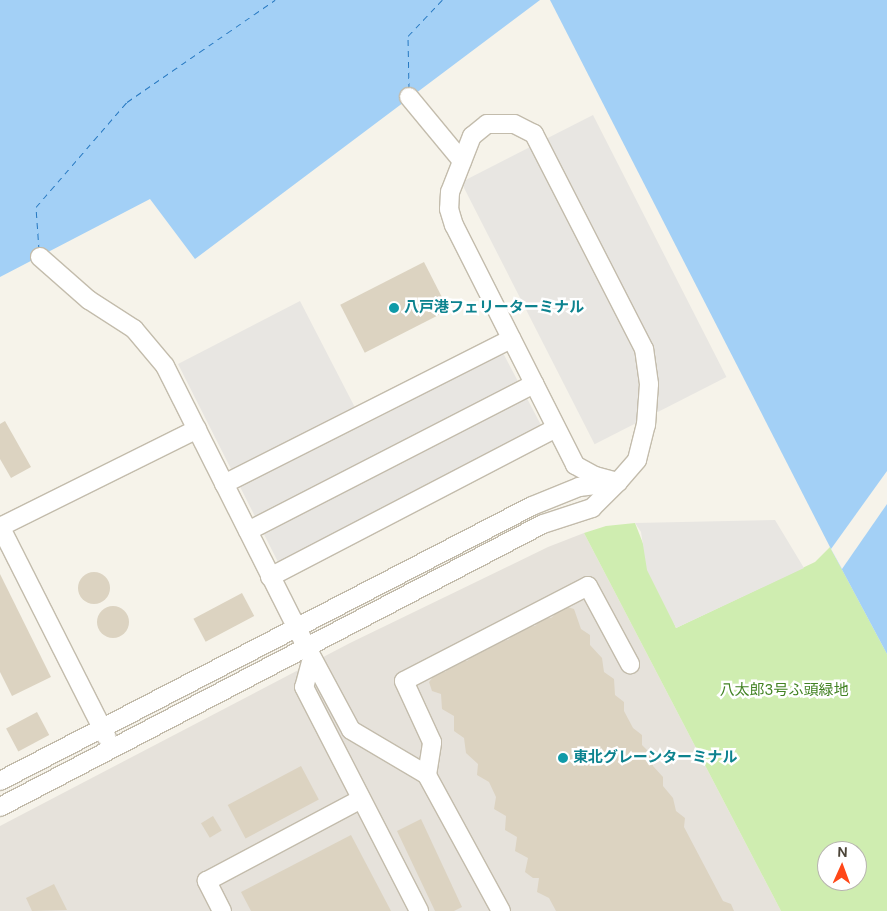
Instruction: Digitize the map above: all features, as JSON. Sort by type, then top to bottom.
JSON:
[{"type":"street","points":[[409,97],[462,161]]},
{"type":"street","points":[[0,807],[111,747],[309,652],[543,524],[592,508],[618,482],[637,460],[646,425],[649,384],[644,349],[534,134],[514,124],[487,124],[472,136],[450,192],[449,209],[511,339],[575,464],[595,476],[618,482]]},
{"type":"street","points":[[40,257],[89,300],[134,329],[165,366],[270,577],[351,730],[427,775],[501,911]]},
{"type":"street","points":[[224,484],[511,339]]},
{"type":"street","points":[[248,531],[534,384]]},
{"type":"street","points":[[270,577],[556,428]]},
{"type":"street","points":[[111,747],[0,527],[197,429]]},
{"type":"street","points":[[0,781],[102,728],[292,620],[532,506],[578,487],[618,482]]},
{"type":"street","points":[[427,775],[432,742],[404,681],[588,586],[630,664]]},
{"type":"street","points":[[309,652],[304,686],[419,911]]},
{"type":"street","points":[[222,911],[206,881],[361,799]]},
{"type":"shaded area","points":[[593,115],[726,377],[595,444],[461,182]]},
{"type":"shaded area","points":[[300,301],[364,425],[503,353],[541,425],[278,562],[178,364]]},
{"type":"shaded area","points":[[775,520],[804,568],[676,628],[647,570],[641,532],[635,523]]},
{"type":"shaded area","points":[[584,533],[781,911],[0,911],[0,826],[350,643],[548,547]]},
{"type":"green space","name":"八太郎3号ふ頭緑地","points":[[635,523],[676,628],[815,562],[830,547],[887,654],[887,911],[781,911],[584,533],[606,526]]},
{"type":"water","points":[[0,0],[540,0],[195,259],[150,199],[0,277]]},
{"type":"water","points":[[550,0],[887,0],[887,654],[831,549]]},
{"type":"pier","points":[[887,471],[887,504],[842,569],[831,549]]},
{"type":"building","name":"八戸港フェリーターミナル","points":[[424,262],[449,310],[365,353],[340,305]]},
{"type":"building","points":[[5,421],[31,467],[11,478],[0,459],[0,424]]},
{"type":"building","points":[[94,572],[100,573],[105,577],[109,582],[109,594],[105,599],[100,603],[94,604],[88,603],[83,599],[79,594],[78,588],[79,582],[83,577],[88,573]]},
{"type":"building","points":[[0,574],[51,677],[12,696],[0,672]]},
{"type":"building","points":[[242,593],[254,616],[206,642],[193,619]]},
{"type":"building","points":[[113,606],[119,607],[124,611],[128,616],[128,628],[124,633],[119,637],[113,638],[107,637],[102,633],[98,628],[97,622],[98,616],[102,611],[107,607]]},
{"type":"building","name":"東北グレーンターミナル","points":[[564,606],[574,609],[581,629],[590,635],[590,645],[602,658],[604,672],[614,679],[615,695],[624,702],[624,711],[633,728],[642,735],[642,745],[653,756],[653,766],[663,777],[663,786],[673,798],[676,811],[685,818],[684,827],[723,901],[731,904],[734,911],[556,911],[549,898],[537,892],[539,878],[533,878],[525,872],[528,858],[515,851],[517,837],[505,830],[506,816],[494,809],[496,797],[489,782],[477,775],[478,764],[466,753],[464,738],[454,731],[454,716],[442,709],[441,694],[432,691],[429,682],[438,671],[445,672],[459,660],[467,661],[480,649],[487,650],[497,641],[508,640],[523,627],[535,626],[544,616],[551,618]]},
{"type":"building","points":[[37,712],[49,735],[18,751],[6,728]]},
{"type":"building","points":[[301,766],[319,800],[246,839],[228,805]]},
{"type":"building","points":[[213,816],[222,831],[210,838],[201,823]]},
{"type":"building","points":[[421,819],[462,907],[454,911],[435,911],[397,831]]},
{"type":"building","points":[[351,835],[391,911],[251,911],[241,892]]},
{"type":"building","points":[[54,884],[67,910],[32,911],[26,898]]},
{"type":"ferry route","points":[[39,250],[36,207],[127,102],[275,0]]},
{"type":"ferry route","points":[[409,89],[408,36],[442,0]]},
{"type":"place","name":"八戸港フェリーターミナル","points":[[394,308]]},
{"type":"place","name":"東北グレーンターミナル","points":[[563,758]]}]
